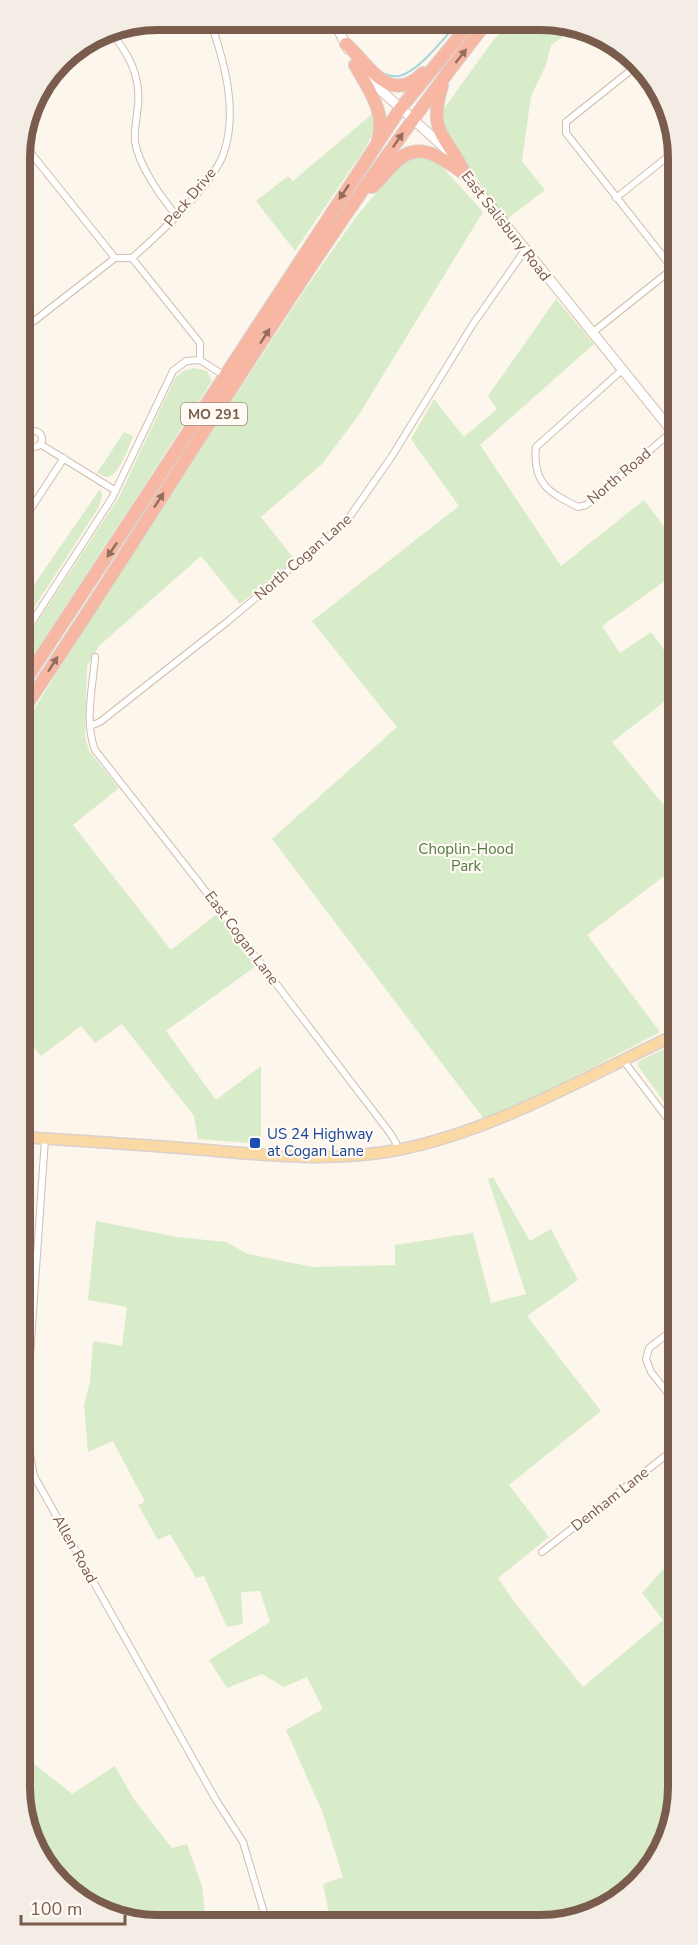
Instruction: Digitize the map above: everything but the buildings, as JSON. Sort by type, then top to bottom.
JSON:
[{"type":"highway","name":"MO 291","points":[[30,673],[400,109],[465,30]]},
{"type":"highway","name":"MO 291","points":[[30,699],[280,312],[412,119],[481,30]]},
{"type":"highway","points":[[346,44],[378,78],[384,82],[399,85],[420,77],[454,43]]},
{"type":"highway","points":[[355,65],[375,103],[380,118],[380,132],[372,152]]},
{"type":"highway","points":[[445,75],[435,113],[437,125],[466,175]]},
{"type":"highway","points":[[351,207],[396,162],[412,152],[424,151],[437,156],[466,175]]},
{"type":"main road","name":"East Salisbury Road","points":[[339,30],[355,65],[400,109],[446,149],[592,333],[668,424]]},
{"type":"main road","points":[[30,1138],[296,1157],[345,1156],[397,1150],[476,1128],[668,1038]]},
{"type":"street","name":"Peck Drive","points":[[132,258],[176,215],[214,171],[222,156],[229,108],[219,46],[213,30]]},
{"type":"street","points":[[115,38],[133,65],[138,85],[139,102],[135,129],[138,155],[176,215]]},
{"type":"street","points":[[632,68],[566,122],[565,131],[616,198],[668,260]]},
{"type":"street","points":[[30,152],[116,258]]},
{"type":"street","points":[[616,198],[668,156]]},
{"type":"street","name":"North Cogan Lane","points":[[90,726],[100,722],[227,622],[346,522],[392,456],[473,324],[525,250]]},
{"type":"street","points":[[30,324],[116,258],[132,258],[200,343],[200,360]]},
{"type":"street","points":[[592,333],[668,272]]},
{"type":"street","points":[[30,625],[116,491],[173,371],[186,361],[200,360],[225,376]]},
{"type":"street","name":"North Road","points":[[622,370],[536,447],[536,467],[540,479],[553,494],[578,507],[586,505],[668,438]]},
{"type":"street","points":[[40,444],[116,491]]},
{"type":"street","points":[[30,510],[64,458]]},
{"type":"street","points":[[90,726],[95,657]]},
{"type":"street","name":"East Cogan Lane","points":[[90,726],[90,738],[95,750],[390,1133],[397,1150]]},
{"type":"street","points":[[623,1060],[668,1119]]},
{"type":"street","name":"Allen Road","points":[[30,1356],[45,1139]]},
{"type":"street","points":[[668,1334],[649,1348],[646,1359],[651,1372],[668,1393]]},
{"type":"street","name":"Denham Lane","points":[[542,1552],[668,1454]]},
{"type":"street","name":"Allen Road","points":[[30,1455],[34,1476],[216,1800],[243,1842],[265,1915]]},
{"type":"green space","points":[[503,30],[568,33],[551,45],[546,65],[531,96],[522,161],[545,190],[506,220],[444,131],[440,114]]},
{"type":"green space","points":[[372,114],[374,128],[368,144],[295,251],[256,201],[288,176],[293,181]]},
{"type":"green space","points":[[412,155],[437,161],[483,212],[358,416],[322,464],[261,517],[295,560],[240,604],[201,556],[99,646],[87,666],[85,737],[89,751],[119,788],[73,825],[171,950],[217,914],[256,966],[166,1031],[216,1100],[261,1066],[261,1144],[198,1139],[194,1116],[122,1024],[95,1043],[81,1026],[41,1056],[30,1042],[30,716],[123,567],[306,288],[356,217],[402,162]]},
{"type":"green space","name":"Choplin-Hood Park","points":[[556,299],[594,344],[480,445],[561,566],[644,500],[666,529],[668,527],[668,579],[602,626],[620,653],[651,632],[668,656],[668,699],[612,742],[668,810],[668,873],[587,935],[660,1032],[487,1123],[272,839],[397,727],[312,621],[459,506],[411,439],[434,399],[464,437],[497,409],[488,396]]},
{"type":"green space","points":[[194,368],[207,371],[212,381],[30,661],[30,633],[119,497],[175,378],[183,371]]},
{"type":"green space","points":[[124,432],[133,436],[119,468],[115,473],[106,477],[97,473]]},
{"type":"green space","points":[[100,489],[102,495],[99,507],[30,614],[30,590]]},
{"type":"green space","points":[[668,1047],[668,1108],[638,1066],[639,1061]]},
{"type":"green space","points":[[493,1177],[530,1241],[551,1229],[578,1280],[527,1316],[601,1411],[509,1485],[549,1537],[498,1578],[515,1603],[583,1687],[663,1620],[642,1593],[668,1564],[668,1796],[666,1812],[655,1844],[631,1878],[604,1898],[565,1913],[329,1915],[323,1884],[343,1877],[322,1811],[286,1730],[323,1709],[307,1677],[284,1687],[262,1674],[227,1688],[209,1660],[270,1622],[260,1591],[241,1592],[243,1624],[227,1627],[204,1576],[196,1578],[170,1534],[158,1540],[138,1505],[145,1502],[113,1441],[88,1452],[84,1405],[90,1382],[93,1341],[122,1346],[127,1307],[88,1300],[96,1221],[177,1237],[226,1242],[248,1254],[313,1267],[395,1265],[395,1245],[473,1233],[491,1303],[526,1294],[488,1179]]},
{"type":"green space","points":[[30,1760],[72,1794],[115,1766],[133,1798],[172,1848],[187,1844],[202,1886],[205,1915],[133,1913],[101,1902],[80,1889],[56,1865],[43,1844],[32,1812]]},
{"type":"waterway","points":[[385,74],[399,76],[415,68],[452,30]]},
{"type":"place","name":"US 24 Highway at Cogan Lane","points":[[255,1143]]}]
